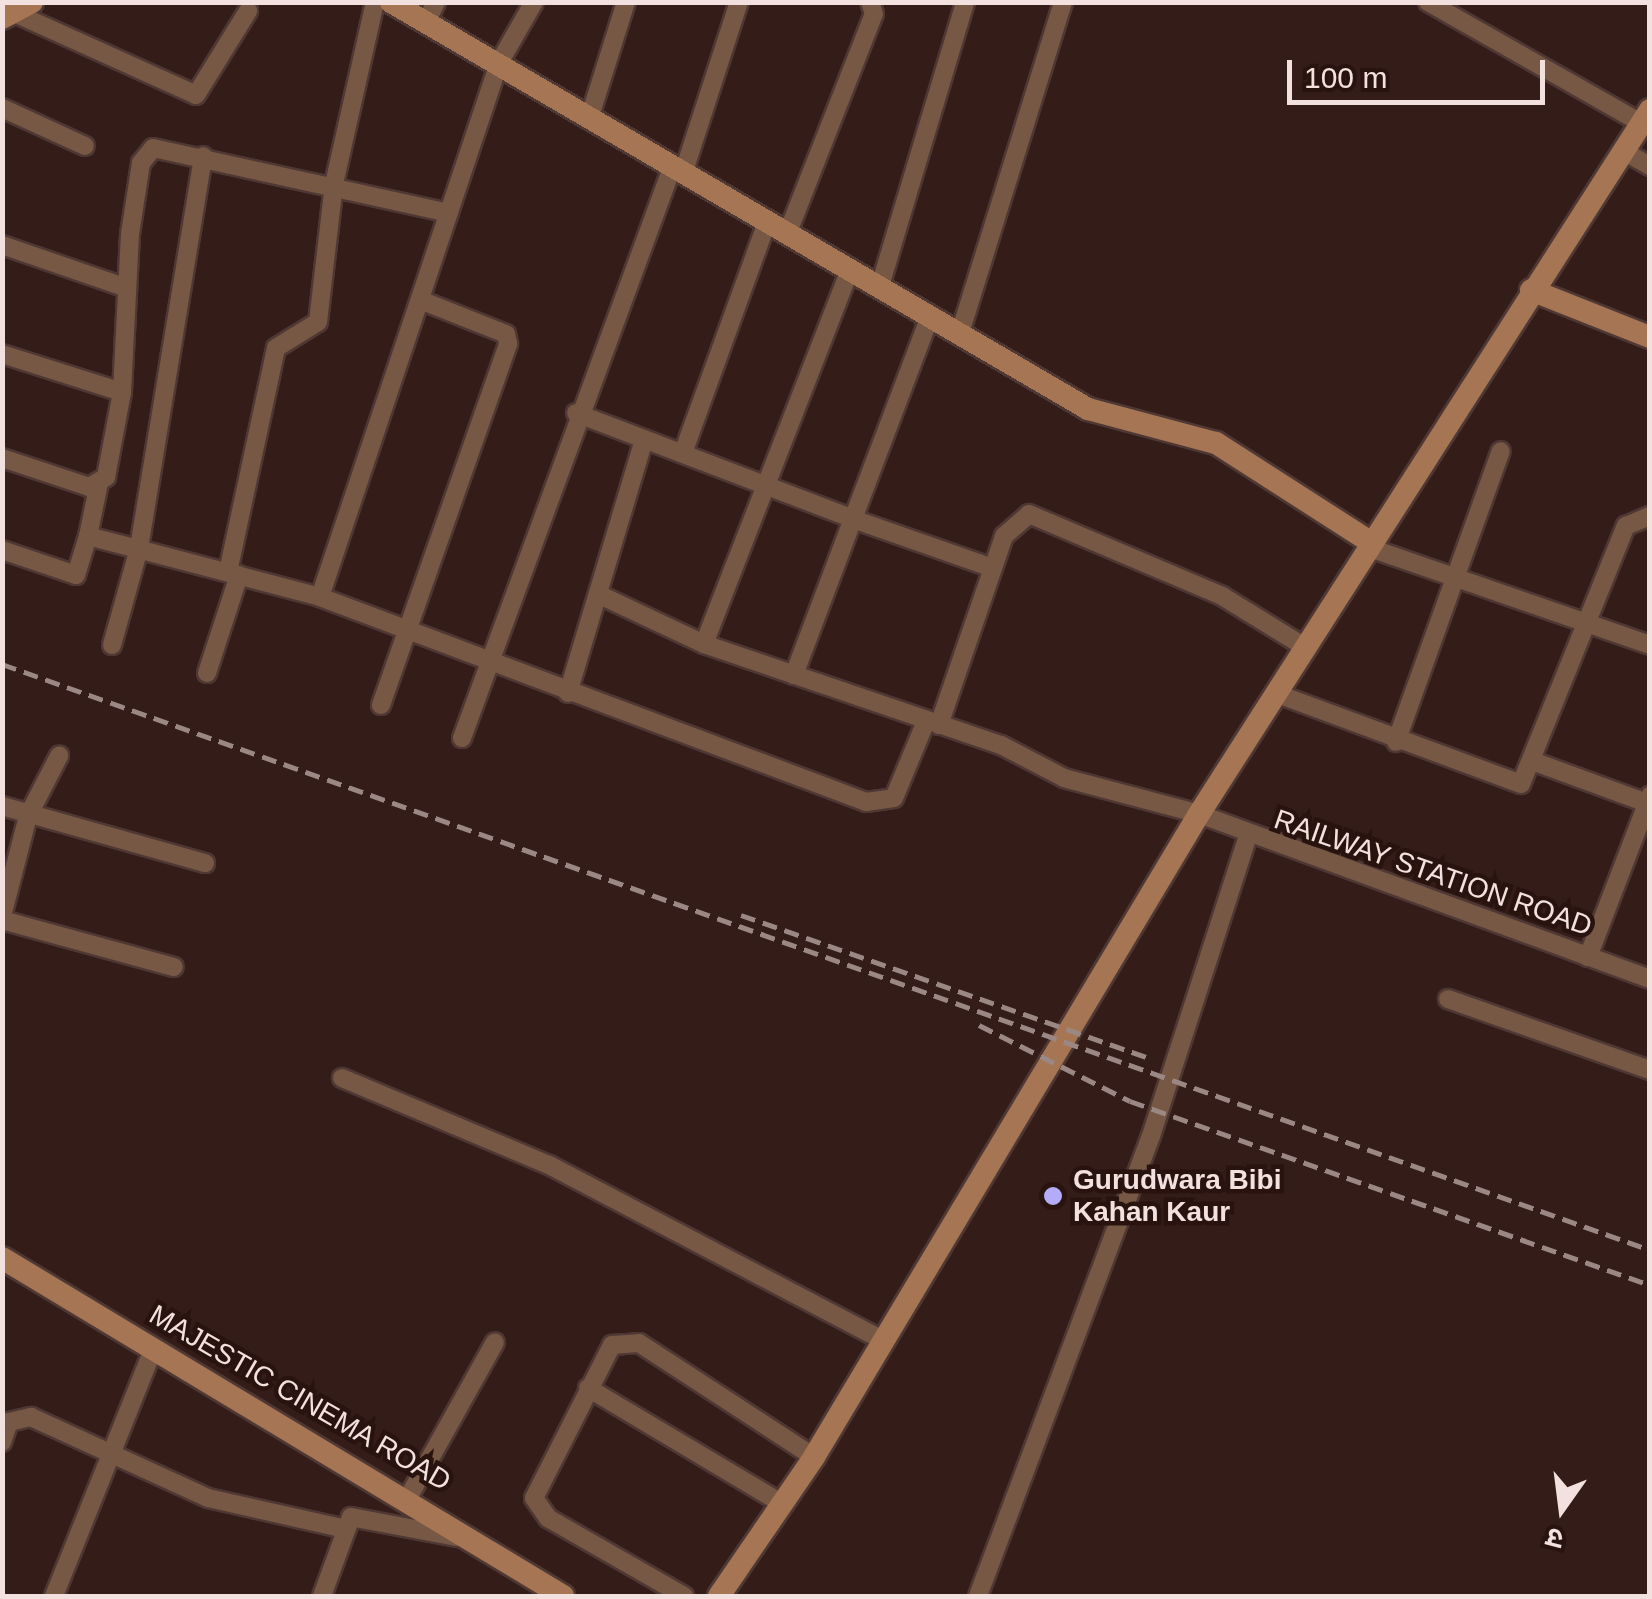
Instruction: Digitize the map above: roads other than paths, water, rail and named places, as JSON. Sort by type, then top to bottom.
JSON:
[{"type":"street","points":[[207,673],[233,574],[276,348],[318,322],[334,184],[375,2]]},
{"type":"street","points":[[391,2],[431,12],[499,63],[1111,420],[1216,442],[1372,547],[1452,579],[1650,644]]},
{"type":"street","points":[[320,598],[499,63],[534,2]]},
{"type":"street","points":[[590,116],[626,2]]},
{"type":"street","points":[[462,738],[576,413],[678,168],[739,2]]},
{"type":"street","points":[[682,453],[778,226],[874,14],[870,2]]},
{"type":"street","points":[[880,286],[965,2]]},
{"type":"street","points":[[960,334],[1063,2]]},
{"type":"street","points":[[1281,695],[1306,646],[1537,293],[1634,157],[1647,121],[1428,2]]},
{"type":"street","points":[[13,10],[196,95],[248,12]]},
{"type":"street","points":[[2,108],[85,146]]},
{"type":"street","points":[[2,550],[76,574],[122,392],[127,288],[146,153],[203,156],[449,213]]},
{"type":"street","points":[[112,645],[139,548],[203,156]]},
{"type":"street","points":[[2,245],[127,288]]},
{"type":"street","points":[[704,644],[850,269]]},
{"type":"street","points":[[1537,293],[1650,337]]},
{"type":"street","points":[[382,705],[404,628],[508,339],[420,300]]},
{"type":"street","points":[[794,675],[930,316]]},
{"type":"street","points":[[2,354],[122,392]]},
{"type":"street","points":[[576,413],[853,519],[994,568]]},
{"type":"street","points":[[568,692],[602,596],[644,439]]},
{"type":"street","points":[[1396,742],[1501,451]]},
{"type":"street","points":[[2,458],[99,483]]},
{"type":"street","points":[[88,536],[320,598],[878,804],[894,798],[932,723],[1011,522],[1044,516],[1222,596],[1306,646]]},
{"type":"street","points":[[1281,695],[1512,785],[1535,762],[1626,526],[1650,516]]},
{"type":"street","points":[[719,1596],[814,1456],[880,1339],[1372,547]]},
{"type":"street","name":"RAILWAY STATION ROAD","points":[[602,596],[704,644],[932,723],[1082,785],[1205,816],[1248,836],[1650,979]]},
{"type":"street","points":[[59,756],[28,816],[2,918],[174,968]]},
{"type":"street","points":[[1535,762],[1649,801],[1588,957]]},
{"type":"street","points":[[2,806],[205,863]]},
{"type":"street","points":[[736,1596],[1205,816]]},
{"type":"street","points":[[978,1596],[1152,1136],[1248,836]]},
{"type":"street","points":[[1448,999],[1650,1070]]},
{"type":"street","points":[[342,1078],[549,1165],[880,1339]]},
{"type":"street","name":"MAJESTIC CINEMA ROAD","points":[[2,1258],[408,1496],[564,1596]]},
{"type":"street","points":[[408,1496],[495,1342]]},
{"type":"street","points":[[684,1596],[537,1509],[536,1486],[612,1344],[640,1343],[814,1456]]},
{"type":"street","points":[[54,1596],[154,1347]]},
{"type":"street","points":[[588,1388],[781,1503]]},
{"type":"street","points":[[2,1442],[22,1415],[208,1498],[341,1528]]},
{"type":"street","points":[[322,1596],[341,1528],[359,1516],[482,1543]]},
{"type":"railway","points":[[2,664],[1650,1250]]},
{"type":"railway","points":[[741,915],[1146,1057]]},
{"type":"railway","points":[[979,1025],[1130,1101],[1650,1285]]},
{"type":"place","name":"Gurudwara Bibi Kahan Kaur","points":[[1053,1196]]}]
